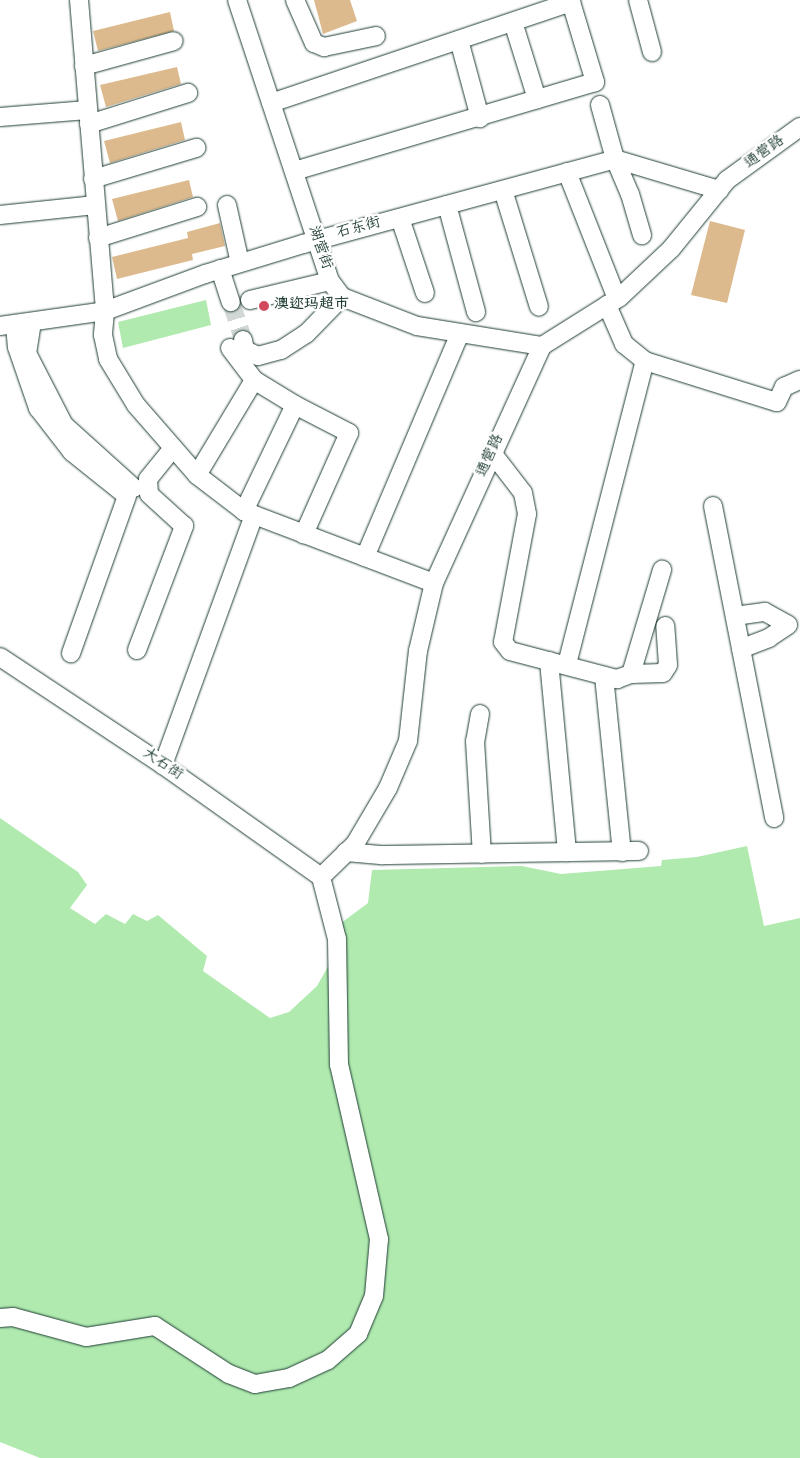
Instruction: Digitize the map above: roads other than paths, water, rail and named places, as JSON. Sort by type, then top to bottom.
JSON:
[{"type":"street","points":[[79,0],[104,311],[104,335],[108,360],[136,405],[197,475],[249,513],[434,583]]},
{"type":"street","name":"湖营街","points":[[237,0],[330,280],[342,297]]},
{"type":"street","points":[[295,0],[314,43],[324,47],[376,36]]},
{"type":"street","points":[[638,0],[652,52]]},
{"type":"street","points":[[271,103],[571,2],[595,82],[480,118],[294,170]]},
{"type":"street","points":[[514,22],[537,100]]},
{"type":"street","points":[[459,40],[480,118]]},
{"type":"street","points":[[84,66],[174,41]]},
{"type":"street","points":[[0,117],[88,117],[188,94]]},
{"type":"street","points":[[600,105],[615,159],[630,194],[642,236]]},
{"type":"street","name":"通营路","points":[[321,877],[355,844],[388,788],[408,741],[418,650],[434,583],[542,346],[612,302],[671,248],[727,180],[800,128]]},
{"type":"street","points":[[93,179],[196,148]]},
{"type":"street","points":[[615,159],[719,190]]},
{"type":"street","name":"石东街","points":[[8,325],[104,311],[240,263],[317,240],[615,159]]},
{"type":"street","points":[[567,172],[612,302],[624,344],[645,361],[777,402],[784,387],[800,380]]},
{"type":"street","points":[[503,190],[539,307]]},
{"type":"street","points":[[0,215],[95,205]]},
{"type":"street","points":[[227,205],[240,263]]},
{"type":"street","points":[[447,205],[476,312]]},
{"type":"street","points":[[98,238],[197,207]]},
{"type":"street","points":[[400,218],[425,293]]},
{"type":"street","points":[[220,270],[231,302]]},
{"type":"street","points":[[250,300],[330,280]]},
{"type":"street","points":[[304,534],[349,433],[295,405],[254,380],[236,344],[258,356],[281,350],[306,334],[342,297],[417,326],[542,346]]},
{"type":"street","points":[[32,322],[27,353],[64,425],[134,488]]},
{"type":"street","points":[[8,325],[38,408],[72,452],[127,496],[71,653]]},
{"type":"street","points":[[365,556],[460,332]]},
{"type":"street","points":[[567,664],[645,361]]},
{"type":"street","points":[[197,475],[254,380]]},
{"type":"street","points":[[163,765],[249,513],[295,405]]},
{"type":"street","points":[[137,650],[184,526],[148,494],[148,479],[173,448]]},
{"type":"street","points":[[493,454],[523,493],[527,514],[502,642],[510,651],[567,664],[617,679],[631,674],[663,673],[668,665],[665,626]]},
{"type":"street","points":[[713,506],[774,818]]},
{"type":"street","points":[[631,674],[662,570]]},
{"type":"street","points":[[734,616],[765,612],[794,624]]},
{"type":"street","points":[[741,649],[769,638],[794,624]]},
{"type":"street","name":"大石街","points":[[0,656],[163,765],[321,877]]},
{"type":"street","points":[[549,661],[567,852]]},
{"type":"street","points":[[346,852],[383,855],[631,852],[604,676]]},
{"type":"street","points":[[480,714],[476,741],[482,854]]},
{"type":"street","points":[[0,1318],[13,1317],[86,1337],[155,1326],[229,1374],[255,1384],[288,1378],[328,1360],[358,1334],[374,1296],[379,1239],[339,1065],[337,939],[321,877]]},
{"type":"tunnel","points":[[231,302],[243,340]]},
{"type":"place","name":"澳迩玛超市","points":[[264,306]]}]
